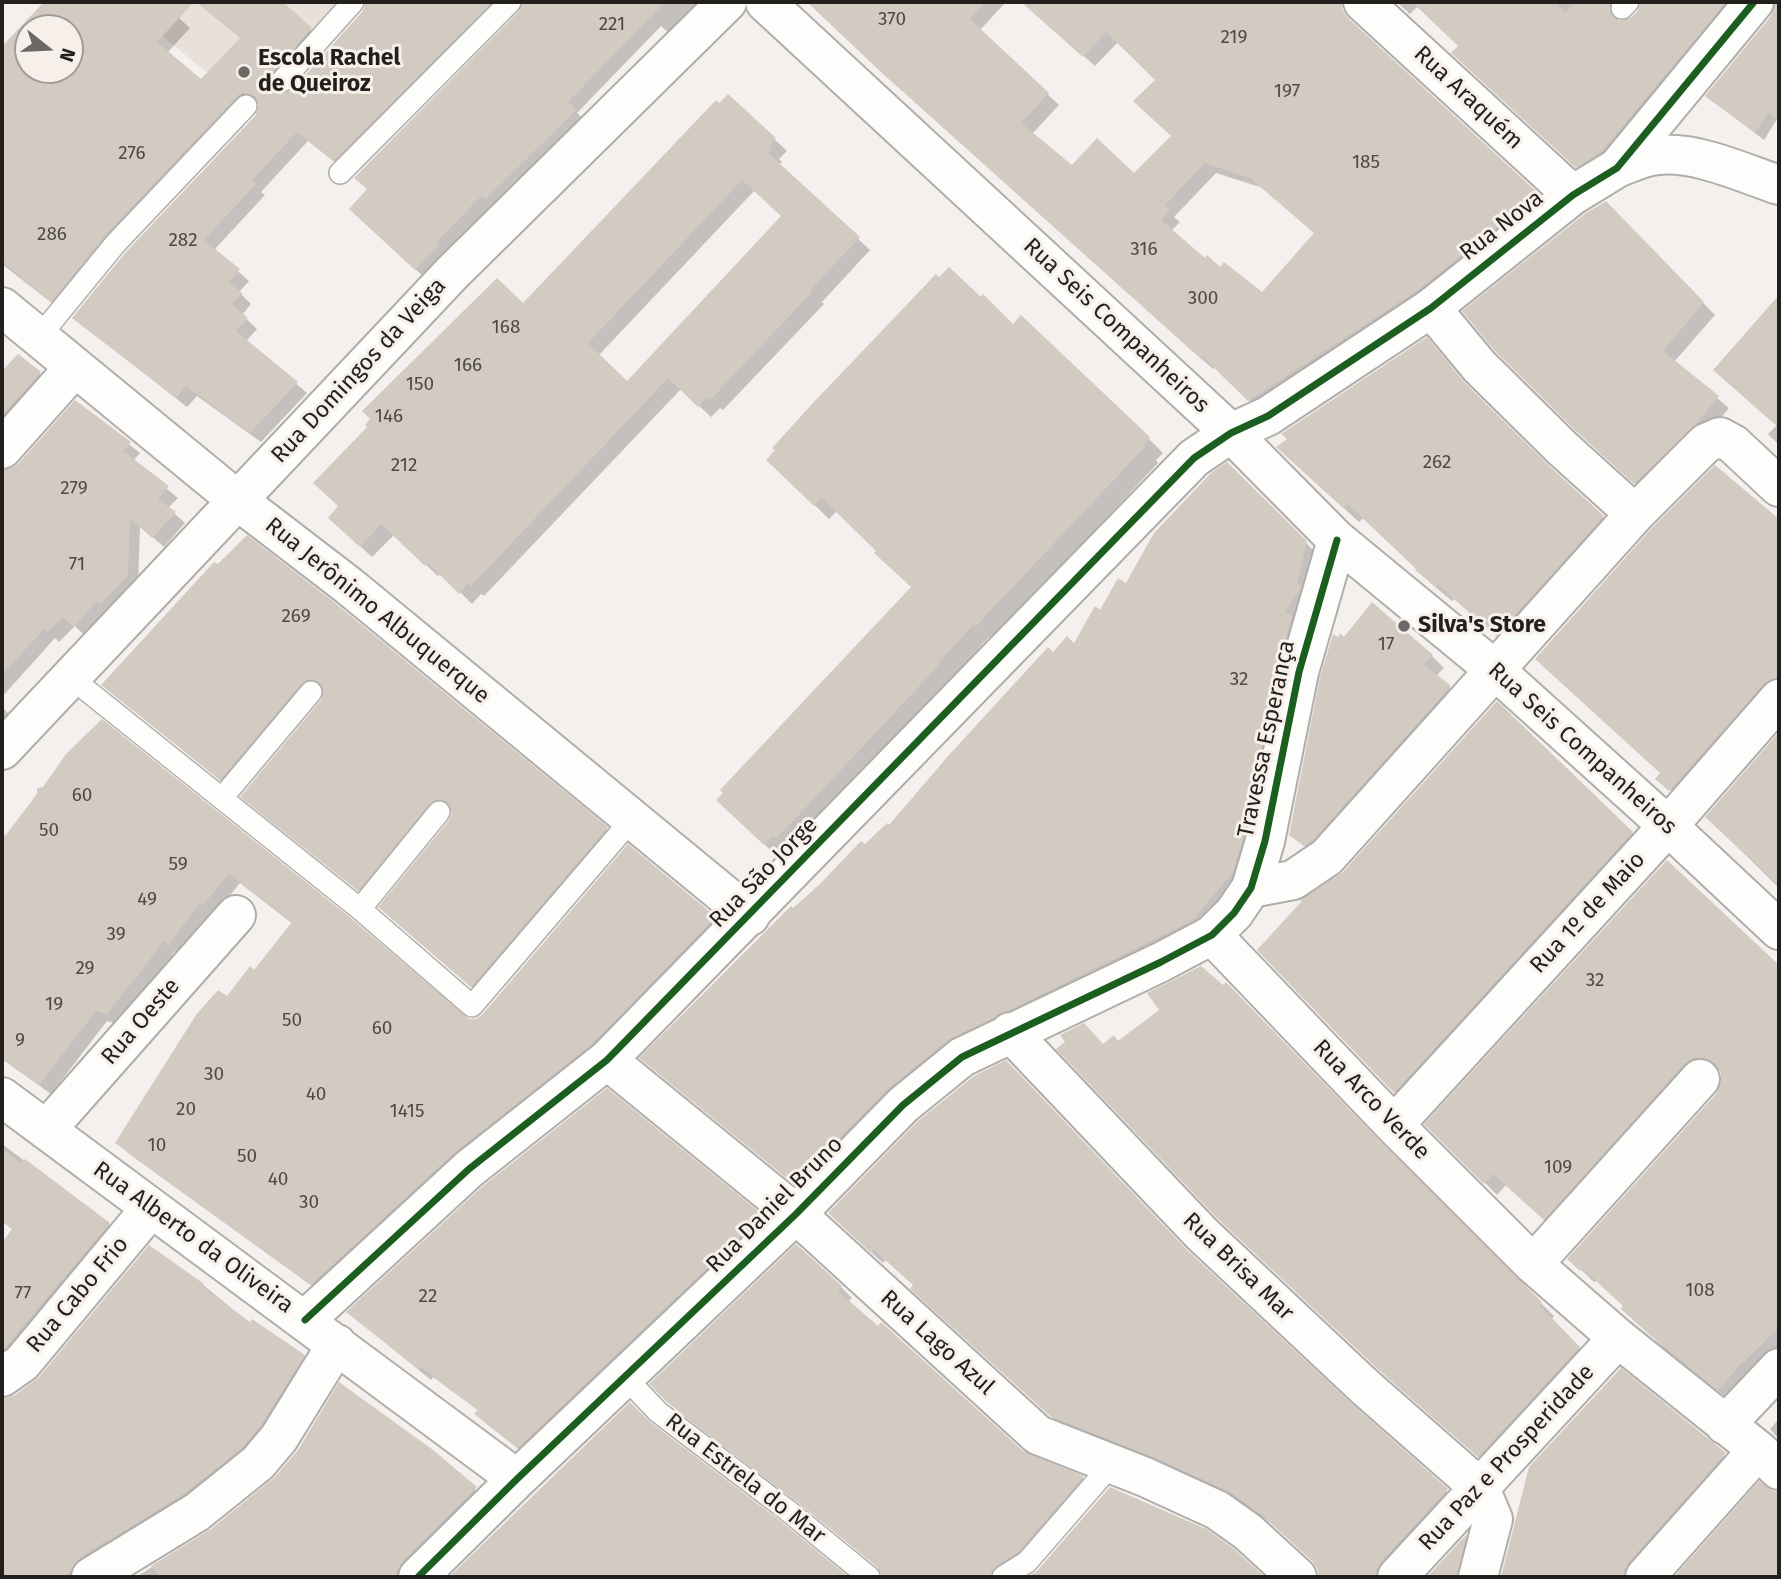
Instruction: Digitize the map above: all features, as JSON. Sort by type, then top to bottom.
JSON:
[{"type":"street","name":"Rua Domingos da Veiga","points":[[2,750],[452,273],[727,2]]},
{"type":"street","name":"Rua Araquém","points":[[1363,2],[1573,195]]},
{"type":"street","name":"Rua Nova","points":[[1231,433],[1268,416],[1431,307],[1573,195],[1617,169],[1754,2]]},
{"type":"street","name":"Rua Seis Companheiros","points":[[778,6],[1231,433],[1337,540],[1495,670],[1779,930]]},
{"type":"street","points":[[1617,169],[1644,158],[1674,154],[1694,157],[1779,185]]},
{"type":"street","name":"Rua Jerônimo Albuquerque","points":[[2,307],[237,500],[349,586],[750,916]]},
{"type":"street","points":[[1431,307],[1479,366],[1635,514]]},
{"type":"street","points":[[2,449],[75,366]]},
{"type":"street","name":"Rua São Jorge","points":[[305,1320],[469,1169],[607,1060],[1194,458],[1231,433]]},
{"type":"street","points":[[1251,888],[1293,880],[1327,856],[1635,514],[1706,443],[1720,438],[1733,444],[1779,487]]},
{"type":"street","name":"Travessa Esperança","points":[[1212,934],[1234,913],[1251,888],[1265,841],[1299,672],[1337,540]]},
{"type":"street","name":"Rua 1º de Maio","points":[[1394,1125],[1668,826],[1779,699]]},
{"type":"street","name":"Rua Oeste","points":[[46,1130],[236,915]]},
{"type":"street","name":"Rua Arco Verde","points":[[1212,934],[1394,1125],[1532,1264],[1768,1460]]},
{"type":"street","name":"Rua Daniel Bruno","points":[[418,1577],[517,1479],[796,1214],[902,1105],[962,1057],[1161,962],[1212,934]]},
{"type":"street","name":"Rua Brisa Mar","points":[[1010,1032],[1202,1234],[1366,1387],[1480,1488]]},
{"type":"street","name":"Rua Lago Azul","points":[[607,1060],[796,1214],[1038,1435],[1217,1510],[1248,1532],[1297,1577]]},
{"type":"street","points":[[1532,1264],[1700,1079]]},
{"type":"street","name":"Rua Alberto da Oliveira","points":[[2,1097],[517,1479]]},
{"type":"street","name":"Rua Cabo Frio","points":[[2,1377],[22,1363],[151,1208]]},
{"type":"street","name":"Rua Paz e Prosperidade","points":[[1397,1577],[1618,1338]]},
{"type":"street","points":[[91,1577],[197,1513],[258,1463],[279,1438],[337,1344]]},
{"type":"street","points":[[1725,1425],[1779,1368]]},
{"type":"street","points":[[1645,1577],[1768,1460]]},
{"type":"street","points":[[1478,1577],[1493,1519],[1480,1488]]},
{"type":"lane","points":[[282,81],[353,2]]},
{"type":"lane","points":[[340,173],[510,2]]},
{"type":"lane","points":[[38,337],[116,243],[246,106]]},
{"type":"lane","points":[[70,677],[360,909],[472,1006],[633,818]]},
{"type":"lane","points":[[222,799],[311,692]]},
{"type":"lane","points":[[360,909],[439,812]]},
{"type":"lane","name":"Rua Estrela do Mar","points":[[625,1377],[658,1412],[788,1510],[869,1577]]},
{"type":"lane","points":[[1003,1577],[1027,1562],[1112,1464]]},
{"type":"shaded area","name":"Escola Rachel de Queiroz","points":[[164,2],[339,2],[313,29],[318,34],[250,107],[162,36],[180,15]]},
{"type":"building","points":[[44,2],[194,2],[157,42],[201,79],[240,38],[196,2],[283,2],[312,28],[269,78],[273,90],[280,94],[292,90],[363,11],[366,2],[492,2],[333,161],[297,132],[252,180],[256,184],[204,240],[240,269],[229,282],[242,293],[232,304],[248,318],[236,331],[298,382],[250,433],[186,386],[176,398],[72,318],[126,252],[256,115],[259,103],[254,96],[243,93],[236,97],[106,234],[51,302],[2,261],[2,46],[14,33],[14,84],[84,84],[84,14],[33,14]]},
{"type":"building","points":[[523,2],[665,2],[568,102],[576,110],[486,199],[481,196],[437,242],[440,245],[415,270],[349,209],[367,189],[354,178],[519,11]]},
{"type":"building","points":[[807,2],[985,2],[970,19],[1049,93],[1021,123],[1072,165],[1097,138],[1134,173],[1171,136],[1133,101],[1155,80],[1106,32],[1083,57],[1021,2],[1342,2],[1342,9],[1348,18],[1539,194],[1418,290],[1248,401],[1203,357],[1201,359],[882,73]],"holes":[[[1205,163],[1250,178],[1314,233],[1262,292],[1224,262],[1220,267],[1207,255],[1205,258],[1161,220],[1170,210],[1165,205]]]},
{"type":"building","points":[[1412,2],[1555,2],[1565,13],[1574,2],[1611,2],[1610,12],[1619,21],[1638,11],[1641,2],[1726,2],[1602,151],[1576,168],[1451,53],[1458,46]]},
{"type":"building","points":[[1775,2],[1779,2],[1779,121],[1768,112],[1755,133],[1705,96],[1771,16]]},
{"type":"building","points":[[728,94],[776,138],[769,146],[771,149],[768,153],[860,237],[710,400],[707,397],[698,407],[668,378],[471,586],[468,583],[459,594],[428,563],[425,566],[381,524],[360,547],[328,518],[338,506],[313,483],[367,427],[365,425],[370,419],[362,411],[497,278],[523,303],[716,100],[719,103]],"holes":[[[742,180],[781,216],[627,381],[588,343]]]},
{"type":"building","points":[[1606,201],[1704,302],[1663,351],[1719,396],[1695,425],[1634,484],[1495,351],[1462,311],[1586,213]]},
{"type":"building","points":[[949,267],[981,297],[983,294],[1013,324],[1021,315],[1150,437],[1143,445],[1145,447],[976,626],[974,624],[794,820],[776,838],[773,836],[764,845],[716,800],[723,793],[720,790],[911,587],[874,553],[876,551],[824,500],[821,498],[814,506],[766,460],[775,450],[772,448],[813,403],[936,274],[939,277]]},
{"type":"building","points":[[1779,295],[1779,428],[1713,370]]},
{"type":"building","points":[[1427,337],[1464,382],[1604,516],[1496,636],[1438,585],[1436,587],[1415,570],[1416,568],[1347,504],[1343,508],[1276,447],[1287,439],[1281,434]]},
{"type":"building","points":[[18,354],[41,372],[2,416],[2,371]]},
{"type":"building","points":[[75,400],[131,442],[123,451],[169,486],[158,499],[176,512],[152,538],[130,518],[128,575],[101,604],[97,601],[74,627],[63,617],[47,632],[44,629],[2,675],[2,470],[18,464]]},
{"type":"building","points":[[1227,462],[1307,541],[1297,583],[1301,587],[1285,612],[1292,616],[1278,668],[1244,836],[1233,872],[1192,921],[948,1040],[887,1090],[794,1184],[639,1058],[791,906],[793,908],[819,885],[861,841],[865,844],[887,823],[889,825],[1048,647],[1053,652],[1067,636],[1074,643],[1095,606],[1100,610],[1118,578],[1126,583],[1154,533],[1211,473]]},
{"type":"building","points":[[1715,465],[1779,519],[1779,678],[1771,679],[1763,685],[1669,791],[1655,779],[1660,773],[1535,659],[1651,529]]},
{"type":"building","points":[[247,535],[335,603],[608,827],[471,987],[378,907],[449,820],[452,813],[448,802],[440,799],[429,804],[358,891],[240,797],[321,700],[323,688],[319,682],[307,680],[301,684],[220,780],[101,685],[214,562],[218,564]]},
{"type":"building","points":[[1372,602],[1433,655],[1424,664],[1451,686],[1313,840],[1304,846],[1289,835],[1320,677],[1333,634],[1338,637],[1340,633],[1344,637]]},
{"type":"building","points":[[1497,701],[1633,832],[1394,1093],[1257,950],[1302,901],[1300,900],[1343,872]]},
{"type":"building","points":[[102,719],[352,919],[469,1019],[482,1015],[628,844],[716,917],[592,1044],[454,1153],[311,1285],[115,1143],[196,1015],[218,990],[227,996],[250,966],[254,970],[292,922],[229,874],[203,905],[200,903],[168,945],[163,941],[107,1014],[96,1011],[39,1085],[2,1058],[2,840],[37,794],[37,788],[43,787],[66,754]]},
{"type":"building","points":[[1779,732],[1779,886],[1705,817]]},
{"type":"building","points":[[1667,860],[1779,965],[1779,1328],[1718,1390],[1650,1335],[1583,1269],[1580,1271],[1567,1259],[1716,1094],[1721,1083],[1721,1073],[1715,1063],[1704,1058],[1693,1058],[1684,1064],[1544,1220],[1493,1174],[1484,1184],[1424,1124]]},
{"type":"building","points":[[1201,966],[1223,985],[1226,982],[1379,1140],[1542,1302],[1539,1305],[1580,1347],[1478,1457],[1380,1371],[1217,1218],[1056,1049],[1065,1042],[1060,1035],[1084,1023],[1103,1044],[1114,1035],[1118,1041],[1159,1010],[1147,993]]},
{"type":"building","points":[[1006,1060],[1187,1250],[1448,1489],[1381,1562],[1376,1577],[1318,1577],[1318,1570],[1312,1561],[1263,1516],[1230,1492],[1153,1457],[1050,1416],[910,1289],[913,1285],[874,1250],[871,1253],[828,1213],[918,1121],[974,1076]]},
{"type":"building","points":[[607,1088],[763,1215],[518,1448],[474,1414],[478,1410],[421,1367],[419,1370],[346,1312],[483,1186]]},
{"type":"building","points":[[2,1149],[21,1163],[25,1159],[110,1223],[3,1350],[2,1244],[13,1229],[2,1221]]},
{"type":"building","points":[[796,1244],[842,1286],[838,1291],[878,1326],[881,1322],[1023,1451],[1084,1476],[1018,1552],[996,1566],[990,1577],[882,1577],[877,1567],[667,1402],[649,1384]]},
{"type":"building","points":[[149,1245],[204,1284],[202,1287],[250,1322],[252,1319],[305,1355],[261,1425],[243,1447],[184,1494],[80,1558],[66,1577],[2,1577],[2,1399],[15,1395],[39,1377]]},
{"type":"building","points":[[1621,1368],[1726,1453],[1629,1562],[1624,1577],[1501,1577],[1529,1467]]},
{"type":"building","points":[[339,1382],[433,1450],[477,1487],[403,1561],[397,1571],[397,1577],[161,1577],[151,1566],[211,1529],[275,1477],[298,1450]]},
{"type":"building","points":[[630,1402],[650,1422],[849,1577],[449,1577]]},
{"type":"building","points":[[1759,1481],[1773,1491],[1779,1491],[1779,1577],[1674,1577]]},
{"type":"building","points":[[1110,1487],[1206,1529],[1234,1549],[1265,1577],[1027,1577],[1037,1571]]},
{"type":"building","points":[[1467,1534],[1457,1577],[1427,1577]]},
{"type":"cycle path","points":[[305,1320],[469,1169],[607,1060],[1194,458],[1231,433],[1268,416],[1431,308],[1573,195],[1617,168],[1754,2]]},
{"type":"cycle path","points":[[418,1577],[517,1479],[796,1214],[903,1105],[962,1057],[1161,962],[1212,935],[1234,913],[1251,888],[1265,841],[1299,672],[1337,540]]},
{"type":"place","name":"Escola Rachel de Queiroz","points":[[244,72]]},
{"type":"place","name":"Silva's Store","points":[[1404,626]]}]
